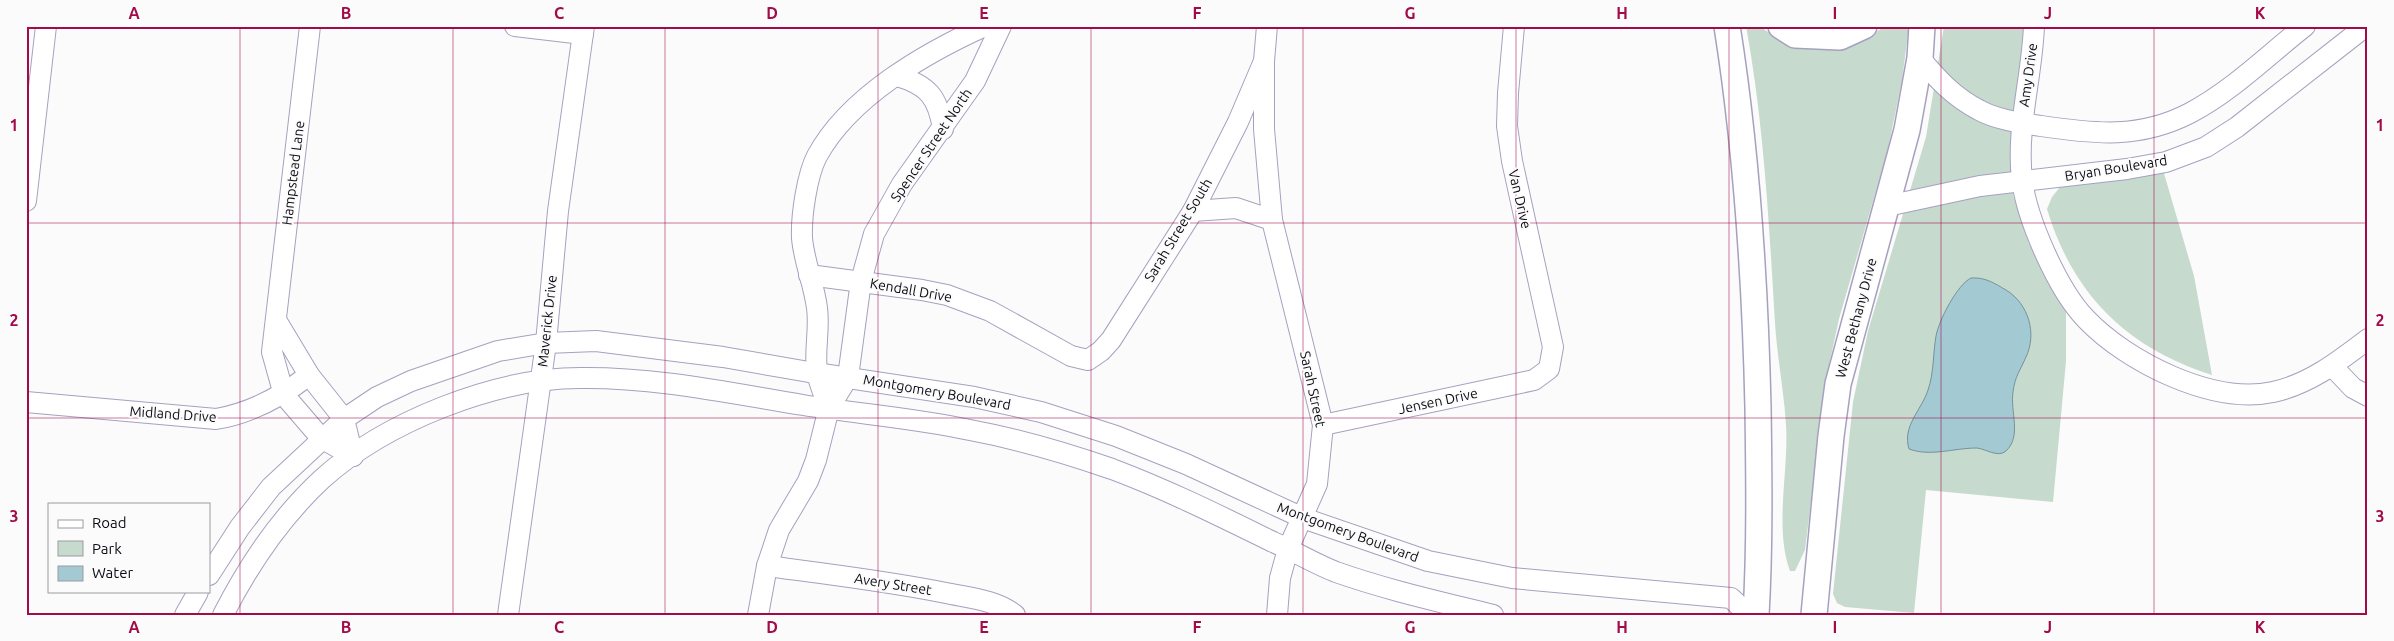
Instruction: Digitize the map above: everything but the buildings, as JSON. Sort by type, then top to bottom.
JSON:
[{"type":"main road","points":[[1727,26],[1739,105],[1756,313],[1760,486],[1756,615]]},
{"type":"main road","points":[[1781,26],[1795,35],[1840,37],[1864,26]]},
{"type":"main road","name":"West Bethany Drive","points":[[1814,615],[1831,436],[1838,384],[1907,130],[1920,58],[1922,26]]},
{"type":"street","points":[[26,201],[46,26]]},
{"type":"street","name":"Hampstead Lane","points":[[310,26],[272,352],[284,395],[321,438],[353,456]]},
{"type":"street","points":[[515,26],[583,30]]},
{"type":"street","points":[[829,408],[817,373],[817,307],[802,237],[807,189],[816,157],[852,109],[897,76],[958,38],[985,26]]},
{"type":"street","name":"Spencer Street North","points":[[758,615],[767,566],[779,530],[808,481],[816,460],[829,408],[848,377],[861,281],[874,234],[902,184],[943,129],[975,81],[1001,26]]},
{"type":"street","name":"Sarah Street","points":[[1267,26],[1264,61],[1264,129],[1272,220],[1323,425],[1317,484],[1288,549],[1280,578],[1277,615]]},
{"type":"street","name":"Van Drive","points":[[1514,26],[1508,93],[1508,126],[1512,161],[1554,347],[1549,369]]},
{"type":"street","name":"Amy Drive","points":[[2034,26],[2021,123],[2022,181],[2037,239],[2060,281],[2085,318],[2126,352],[2171,375],[2204,387],[2239,394],[2272,392],[2297,384],[2333,367],[2368,339]]},
{"type":"street","points":[[1920,58],[1937,79],[1956,96],[1981,111],[2021,123],[2093,134],[2122,133],[2155,126],[2189,113],[2215,97],[2305,26]]},
{"type":"street","name":"Bryan Boulevard","points":[[1887,206],[1936,193],[2127,169],[2166,162],[2206,147],[2237,127],[2357,29]]},
{"type":"street","name":"Maverick Drive","points":[[508,615],[546,343],[558,211],[583,30]]},
{"type":"street","name":"Sarah Street South","points":[[1088,360],[1101,351],[1111,340],[1193,211],[1238,122],[1264,61]]},
{"type":"street","points":[[897,76],[915,81],[931,93],[940,110],[943,129]]},
{"type":"street","points":[[1193,211],[1236,208],[1272,220]]},
{"type":"street","name":"Kendall Drive","points":[[809,275],[922,290],[968,302],[990,311],[1070,356],[1088,360]]},
{"type":"street","points":[[276,320],[309,375],[344,419],[353,456]]},
{"type":"street","name":"Montgomery Boulevard","points":[[210,573],[240,527],[272,487],[321,438],[344,419],[378,397],[427,375],[498,351],[546,343],[596,341],[723,356],[817,373],[976,397],[1041,412],[1116,436],[1186,464],[1302,518],[1428,561],[1512,578],[1731,598],[1749,615]]},
{"type":"street","points":[[2333,367],[2353,388],[2368,396]]},
{"type":"street","name":"Jensen Drive","points":[[1323,425],[1534,380],[1549,369]]},
{"type":"street","name":"Midland Drive","points":[[26,402],[216,419],[234,416],[284,395],[309,375]]},
{"type":"street","points":[[223,615],[242,578],[295,508],[323,479],[353,456],[386,435],[456,402],[486,391],[540,381],[578,378],[613,379],[718,389],[969,429],[1036,445],[1111,469],[1181,496],[1334,571],[1492,615]]},
{"type":"street","name":"Avery Street","points":[[767,566],[905,585],[986,601],[1003,606],[1015,614]]},
{"type":"street","points":[[185,615],[197,594]]},
{"type":"green space","points":[[1746,26],[1759,26],[1779,39],[1852,45],[1864,40],[1885,26],[1909,26],[1902,80],[1888,149],[1839,319],[1826,379],[1805,550],[1795,571],[1790,571],[1783,537],[1782,518],[1786,425],[1776,336],[1762,137]]},
{"type":"green space","points":[[1944,26],[2028,26],[2020,91],[2013,195],[2029,244],[2066,305],[2066,361],[2053,502],[1926,490],[1914,613],[1845,607],[1837,603],[1833,594],[1853,402],[1868,331],[1926,137]]},
{"type":"green space","points":[[2163,170],[2194,276],[2212,375],[2182,364],[2154,350],[2129,333],[2107,314],[2088,292],[2072,267],[2058,240],[2047,209],[2052,197],[2060,187]]},
{"type":"water","points":[[1971,278],[1985,280],[2006,290],[2020,303],[2029,320],[2031,339],[2029,348],[2016,378],[2013,392],[2014,431],[2011,445],[2006,451],[1999,454],[1977,448],[1934,452],[1909,449],[1908,433],[1910,426],[1925,398],[1930,383],[1938,329],[1955,295]]}]
